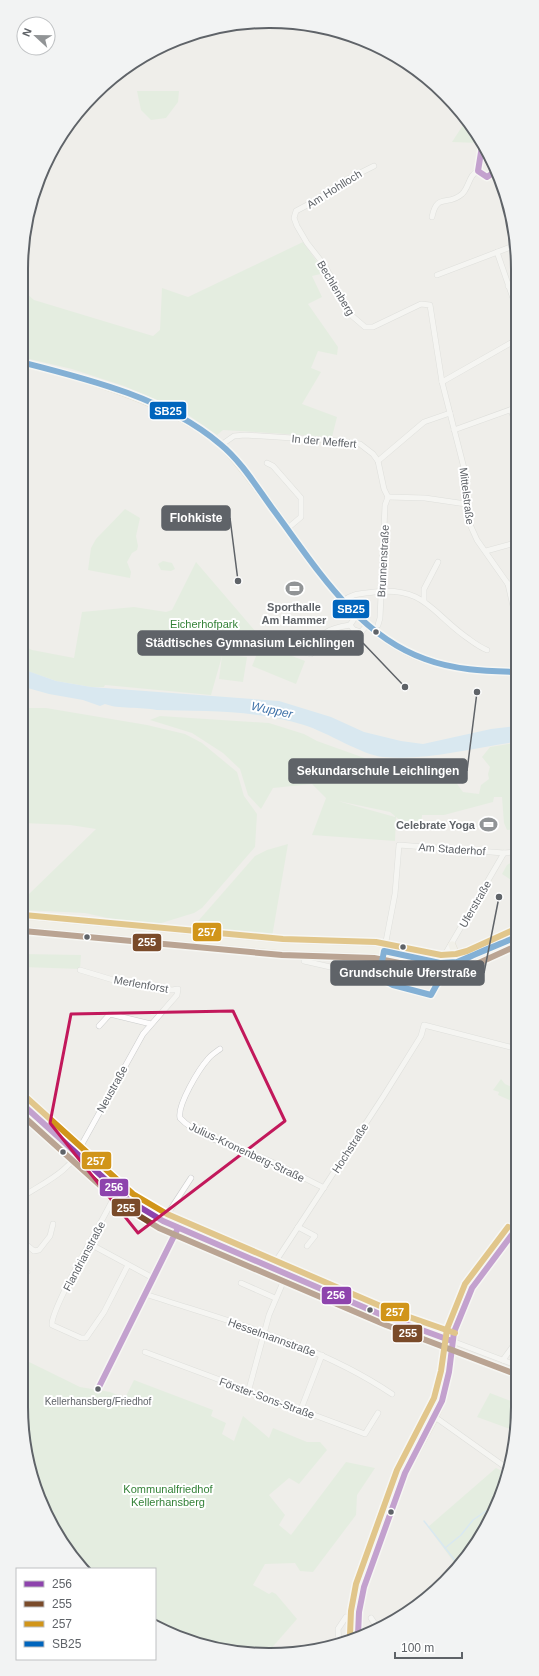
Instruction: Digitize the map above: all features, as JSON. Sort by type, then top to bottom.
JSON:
[{"type":"main road","points":[[28,365],[110,389],[159,407],[180,418],[221,445],[356,616],[394,644],[427,660],[477,670],[511,672]]},
{"type":"main road","points":[[28,923],[283,947],[384,951],[440,963],[461,961],[511,939]]},
{"type":"main road","points":[[452,945],[457,957],[461,961]]},
{"type":"main road","points":[[28,1110],[77,1156],[117,1191],[142,1210],[178,1228],[389,1318],[452,1341],[446,1390],[435,1417],[405,1473],[364,1587],[359,1612],[358,1631]]},
{"type":"street","points":[[432,218],[436,204],[440,201],[461,195],[473,174],[478,171],[481,153]]},
{"type":"street","name":"Am Hohlloch","points":[[294,214],[346,180],[374,166]]},
{"type":"street","points":[[478,171],[487,177],[492,174]]},
{"type":"street","name":"Bechlenberg","points":[[294,214],[297,226],[307,243],[324,266],[351,315],[359,324],[368,328],[373,327],[421,304],[430,305],[442,382],[450,413]]},
{"type":"street","points":[[437,275],[510,247]]},
{"type":"street","points":[[497,252],[511,294]]},
{"type":"street","points":[[442,382],[511,343]]},
{"type":"street","points":[[454,430],[511,410]]},
{"type":"street","points":[[450,413],[424,422],[378,461],[384,489],[388,498],[425,498],[466,504]]},
{"type":"street","name":"Mittelstraße","points":[[450,413],[465,472],[466,504],[471,530],[508,584],[511,598]]},
{"type":"street","name":"In der Meffert","points":[[221,445],[234,436],[245,435],[339,441],[360,444],[373,454],[378,461]]},
{"type":"street","points":[[267,463],[273,466],[301,498],[301,517],[288,528]]},
{"type":"street","name":"Brunnenstraße","points":[[378,625],[380,618],[385,505],[388,498]]},
{"type":"street","points":[[486,551],[511,543]]},
{"type":"street","points":[[424,601],[424,589],[438,562]]},
{"type":"street","points":[[343,601],[351,595],[381,592],[400,592],[414,595],[424,601],[450,626],[487,650]]},
{"type":"street","points":[[263,636],[280,644],[311,654],[321,636],[331,628],[350,625],[356,616]]},
{"type":"street","points":[[350,625],[354,630],[360,632],[367,625]]},
{"type":"street","name":"Am Staderhof","points":[[384,951],[395,894],[399,845],[504,853]]},
{"type":"street","points":[[504,853],[511,852]]},
{"type":"street","name":"Uferstraße","points":[[431,995],[440,963],[452,945],[504,853]]},
{"type":"street","points":[[379,978],[384,951]]},
{"type":"street","points":[[304,960],[379,978],[393,985],[431,995],[440,978],[461,961]]},
{"type":"street","name":"Merlenforst","points":[[80,970],[120,982],[172,990],[178,989]]},
{"type":"street","name":"Neustraße","points":[[28,1193],[65,1169],[77,1156],[101,1109],[143,1034],[177,995],[178,989]]},
{"type":"street","points":[[100,1026],[110,1014],[151,1024]]},
{"type":"street","name":"Hochstraße","points":[[272,1267],[401,1069],[421,1036],[424,1026],[511,1047]]},
{"type":"street","name":"Julius-Kronenberg-Straße","points":[[220,1049],[208,1060],[188,1092],[180,1108],[180,1118],[206,1134],[264,1158],[324,1188]]},
{"type":"street","points":[[163,1221],[191,1178]]},
{"type":"street","name":"Flandrianstraße","points":[[117,1191],[68,1284],[52,1321],[54,1326],[81,1338],[86,1338],[104,1312],[128,1265]]},
{"type":"street","points":[[28,1246],[34,1251],[39,1250],[50,1236],[53,1224]]},
{"type":"street","points":[[298,1227],[315,1236],[307,1246]]},
{"type":"street","points":[[98,1389],[178,1228]]},
{"type":"street","points":[[511,1236],[472,1288],[454,1332],[452,1341],[511,1363]]},
{"type":"street","points":[[90,1244],[153,1278]]},
{"type":"street","points":[[249,1389],[264,1332],[275,1298],[287,1274]]},
{"type":"street","points":[[241,1282],[275,1298]]},
{"type":"street","name":"Hesselmannstraße","points":[[146,1294],[264,1332],[322,1355],[359,1373],[392,1394]]},
{"type":"street","points":[[503,1360],[511,1349]]},
{"type":"street","name":"Förster-Sons-Straße","points":[[145,1352],[222,1382],[249,1389],[365,1434],[378,1413]]},
{"type":"street","points":[[301,1409],[322,1355]]},
{"type":"street","points":[[435,1417],[504,1466]]},
{"type":"street","points":[[339,1638],[338,1629],[346,1617]]},
{"type":"street","points":[[371,1618],[375,1624]]},
{"type":"highlighted area","points":[[233,1011],[285,1121],[138,1233],[50,1123],[71,1014]]},
{"type":"green space","points":[[137,91],[179,91],[178,102],[166,118],[151,120],[141,110]]},
{"type":"green space","points":[[463,125],[475,143],[452,142]]},
{"type":"green space","points":[[303,242],[325,273],[312,276],[322,297],[308,304],[338,347],[337,355],[318,351],[311,368],[321,372],[302,404],[337,417],[332,437],[223,430],[217,435],[181,410],[124,386],[72,369],[28,359],[28,295],[34,300],[153,336],[160,330],[162,288],[188,297]]},
{"type":"green space","points":[[125,509],[140,518],[136,536],[138,546],[137,550],[132,553],[127,562],[131,572],[130,578],[88,570],[91,548],[96,539]]},
{"type":"green space","points":[[163,561],[172,563],[175,569],[171,571],[161,570],[158,564]]},
{"type":"green space","name":"Eicherhofpark","points":[[196,562],[262,639],[252,655],[222,654],[247,657],[243,682],[219,679],[222,656],[211,695],[105,685],[104,687],[91,687],[56,681],[28,671],[28,648],[74,658],[82,612],[134,607],[166,612],[172,610]]},
{"type":"green space","points":[[261,644],[305,661],[296,684],[252,666]]},
{"type":"green space","points":[[28,708],[46,708],[147,725],[185,734],[202,743],[237,772],[244,796],[257,814],[255,847],[202,908],[194,913],[155,925],[130,923],[85,913],[28,910],[29,894],[96,829],[70,825],[28,823]]},
{"type":"green space","points":[[160,716],[269,723],[304,734],[317,741],[384,765],[431,765],[422,782],[455,781],[463,792],[479,794],[481,785],[489,779],[488,774],[490,767],[482,757],[490,747],[511,744],[511,830],[507,830],[504,823],[502,797],[494,797],[493,802],[444,815],[422,815],[421,826],[401,821],[396,817],[395,841],[312,835],[326,798],[312,784],[273,788],[261,809],[248,795],[240,769],[223,753],[192,733],[150,720]],"holes":[[[338,801],[390,812],[395,817]]]},
{"type":"green space","points":[[288,844],[272,937],[187,929],[199,920],[255,856],[267,850]]},
{"type":"green space","points":[[511,863],[511,880],[502,874],[507,865]]},
{"type":"green space","points":[[28,954],[81,955],[80,969],[28,967]]},
{"type":"green space","points":[[501,1079],[505,1084],[511,1087],[511,1101],[498,1095],[499,1092],[493,1090]]},
{"type":"green space","name":"Kommunalfriedhof Kellerhansberg","points":[[28,1361],[80,1387],[110,1392],[125,1398],[134,1380],[213,1410],[211,1416],[226,1423],[222,1434],[234,1441],[243,1416],[269,1438],[273,1428],[307,1442],[320,1442],[327,1450],[299,1484],[289,1478],[269,1495],[285,1515],[279,1525],[291,1535],[346,1462],[375,1468],[357,1495],[356,1515],[313,1572],[300,1571],[295,1563],[265,1564],[253,1585],[269,1594],[272,1592],[276,1594],[297,1619],[272,1648],[238,1646],[207,1640],[177,1630],[156,1620],[156,1568],[90,1568],[78,1554],[60,1527],[46,1499],[36,1469],[30,1438]]},
{"type":"green space","points":[[490,1393],[511,1401],[510,1429],[477,1417]]},
{"type":"green space","points":[[496,1468],[502,1471],[493,1499],[479,1527],[454,1562],[428,1527]]},
{"type":"water","name":"Wupper","points":[[28,671],[56,681],[91,687],[279,701],[331,717],[364,732],[401,741],[423,744],[491,729],[511,726],[511,743],[432,756],[399,758],[383,757],[355,748],[313,728],[268,716],[231,712],[157,710],[116,707],[105,704],[100,706],[83,700],[49,694],[28,688]]},
{"type":"waterway","points":[[445,1548],[461,1535],[473,1520],[487,1510]]},
{"type":"waterway","points":[[424,1521],[455,1561]]},
{"type":"transit line","name":"256","points":[[481,153],[478,171],[487,177],[492,174]]},
{"type":"transit line","name":"SB25","points":[[28,364],[102,384],[153,403],[199,428],[220,444],[235,458],[248,474],[320,574],[338,595],[377,633],[400,648],[425,659],[447,666],[511,672]]},
{"type":"transit line","name":"257","points":[[28,915],[283,939],[376,942],[441,955],[456,954],[467,951],[511,931]]},
{"type":"transit line","name":"255","points":[[28,931],[282,955],[374,958],[440,971],[458,970],[472,966],[511,948]]},
{"type":"transit line","name":"SB25","points":[[472,956],[511,939]]},
{"type":"transit line","name":"SB25","points":[[472,956],[511,939]]},
{"type":"transit line","name":"SB25","points":[[384,951],[440,963],[457,962],[472,956],[446,973],[431,995],[393,985],[379,978],[384,951]]},
{"type":"transit line","name":"257","points":[[28,1099],[133,1194],[167,1214],[392,1311],[455,1333]]},
{"type":"transit line","name":"256","points":[[28,1109],[128,1200],[163,1221],[389,1318],[452,1341]]},
{"type":"transit line","name":"255","points":[[28,1120],[123,1206],[159,1228],[386,1325],[510,1372]]},
{"type":"transit line","name":"257","points":[[350,1634],[351,1611],[356,1584],[397,1470],[434,1398],[441,1371],[447,1329],[465,1284],[508,1227]]},
{"type":"transit line","name":"256","points":[[98,1389],[178,1228]]},
{"type":"transit line","name":"256","points":[[358,1631],[359,1612],[364,1587],[405,1473],[442,1401],[449,1372],[454,1332],[472,1288],[511,1236]]},
{"type":"place","name":"Flohkiste","points":[[238,581]]},
{"type":"place","name":"Sporthalle Am Hammer","points":[[294,589]]},
{"type":"place","name":"Städtisches Gymnasium Leichlingen","points":[[405,687]]},
{"type":"place","name":"Sekundarschule Leichlingen","points":[[477,692]]},
{"type":"place","name":"Celebrate Yoga","points":[[488,825]]},
{"type":"place","name":"Grundschule Uferstraße","points":[[499,897]]},
{"type":"place","name":"Kellerhansberg/Friedhof","points":[[98,1389]]}]
